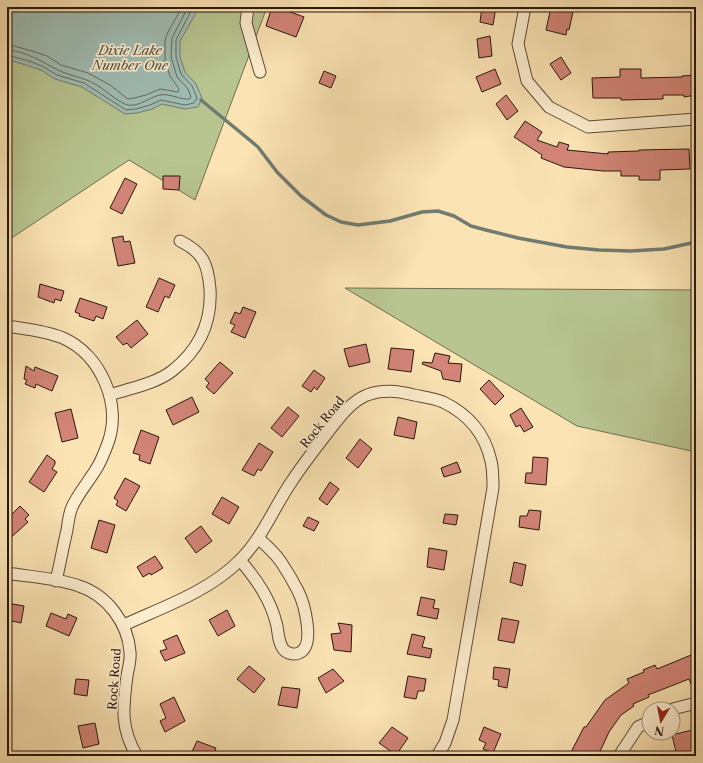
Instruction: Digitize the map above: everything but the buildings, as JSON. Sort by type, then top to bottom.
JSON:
[{"type":"street","points":[[248,7],[246,23],[260,72]]},
{"type":"street","points":[[525,7],[518,44],[527,81],[549,107],[588,127],[696,120]]},
{"type":"street","points":[[110,395],[155,380],[171,371],[190,355],[203,334],[209,319],[211,303],[209,272],[205,261],[199,253],[180,241]]},
{"type":"street","points":[[7,326],[44,332],[64,338],[79,348],[94,362],[103,377],[110,395],[112,418],[108,442],[98,465],[77,497],[72,509],[56,581]]},
{"type":"street","name":"Rock Road","points":[[124,625],[204,587],[224,574],[240,560],[258,538],[292,480],[342,414],[352,404],[366,395],[380,391],[394,391],[438,400],[464,414],[474,425],[484,440],[492,462],[493,488],[453,720],[437,756]]},
{"type":"street","points":[[240,560],[255,577],[267,597],[275,618],[282,648],[286,652],[293,654],[300,653],[305,649],[308,642],[304,610],[298,592],[281,561],[258,538]]},
{"type":"street","name":"Rock Road","points":[[7,573],[80,586],[97,594],[112,608],[124,625],[129,640],[130,654],[123,705],[126,731],[130,745],[137,756]]},
{"type":"street","points":[[681,707],[696,703]]},
{"type":"street","points":[[619,756],[638,727],[641,726]]},
{"type":"green space","points":[[190,7],[267,7],[195,200],[129,160],[7,241],[7,45]]},
{"type":"green space","points":[[345,288],[696,290],[696,452],[577,426]]},
{"type":"water","name":"Dixie Lake Number One","points":[[7,7],[198,7],[180,41],[180,57],[185,72],[196,84],[202,98],[198,107],[185,109],[162,104],[152,109],[137,113],[125,114],[82,87],[55,79],[41,70],[7,59]]},
{"type":"waterway","points":[[201,100],[258,147],[277,172],[301,196],[326,215],[341,222],[358,225],[390,221],[422,212],[438,211],[454,216],[471,226],[518,238],[567,247],[631,251],[664,249],[696,242]]}]
